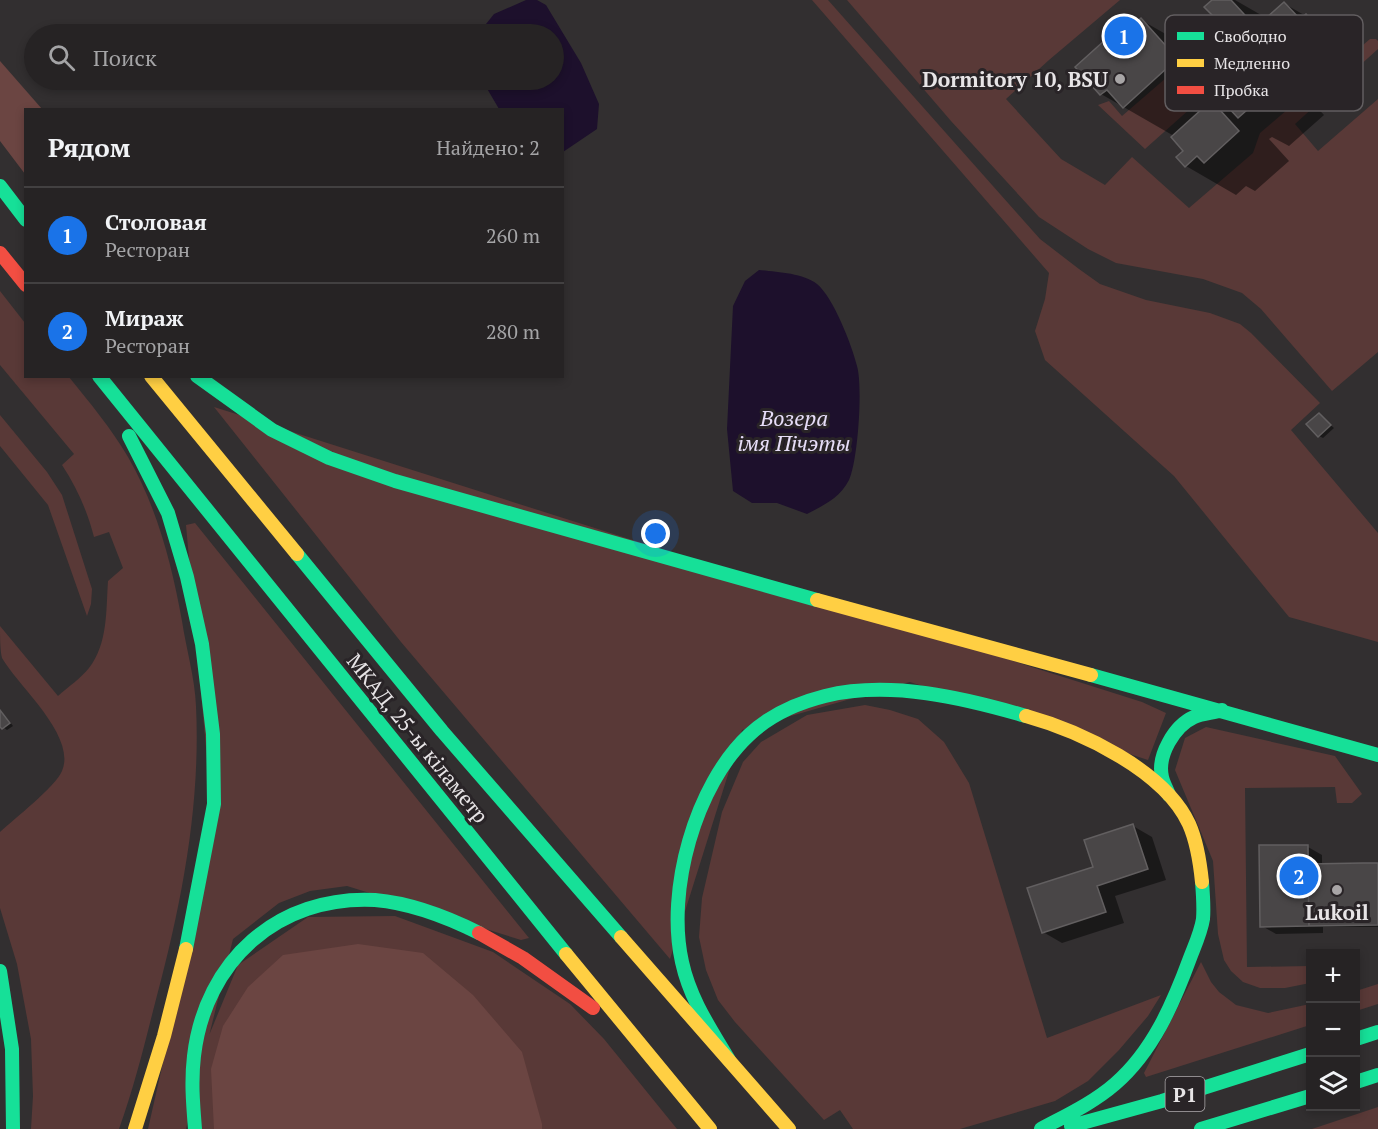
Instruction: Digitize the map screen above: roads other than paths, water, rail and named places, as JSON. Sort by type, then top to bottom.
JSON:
[{"type":"main road","points":[[0,186],[24,217]]},
{"type":"main road","points":[[0,253],[24,283]]},
{"type":"main road","points":[[100,378],[168,513],[187,577],[202,644],[213,734],[214,804],[200,887],[175,994],[135,1129]]},
{"type":"main road","name":"МКАД, 25-ы кіламетр","points":[[101,378],[643,1050],[708,1126]]},
{"type":"main road","name":"МКАД, 25-ы кіламетр","points":[[153,378],[442,731],[789,1129]]},
{"type":"main road","points":[[200,378],[273,430],[329,458],[395,481],[937,634],[1222,710],[1378,755]]},
{"type":"main road","points":[[729,1060],[695,1002],[686,980],[678,932],[681,873],[699,811],[709,788],[725,762],[745,739],[777,714],[821,696],[851,691],[878,690],[953,699],[1032,718],[1089,738],[1139,769],[1168,795],[1184,814],[1200,860],[1203,921],[1176,997],[1157,1033],[1134,1066],[1118,1082],[1098,1098],[1041,1129]]},
{"type":"main road","points":[[1168,795],[1162,776],[1162,764],[1179,727],[1192,717],[1222,710]]},
{"type":"main road","points":[[195,1129],[191,1084],[193,1054],[201,1017],[212,990],[227,965],[245,945],[271,925],[298,911],[321,904],[356,900],[389,903],[425,911],[468,929],[514,951],[566,987],[643,1050]]},
{"type":"main road","points":[[0,971],[14,1059],[13,1129]]},
{"type":"main road","points":[[1360,1038],[1378,1032]]},
{"type":"main road","name":"Р1","points":[[1059,1129],[1162,1101],[1306,1056]]},
{"type":"main road","points":[[1360,1081],[1378,1075]]},
{"type":"main road","name":"Р1","points":[[1201,1129],[1306,1098]]},
{"type":"water","points":[[526,0],[537,0],[546,5],[557,24],[486,24],[494,14]]},
{"type":"water","points":[[564,35],[581,63],[599,104],[597,129],[564,151],[564,108],[498,108],[488,90],[564,90]]},
{"type":"water","name":"Возера імя Пічэты","points":[[759,270],[797,275],[811,280],[823,290],[846,334],[859,376],[859,423],[855,457],[849,480],[836,496],[807,514],[777,503],[752,503],[733,491],[727,429],[733,306],[745,281]]},
{"type":"place","name":"Столовая","points":[[1124,36]]},
{"type":"place","name":"Dormitory 10, BSU","points":[[1120,79]]},
{"type":"place","name":"Мираж","points":[[1299,876]]},
{"type":"place","name":"Lukoil","points":[[1337,890]]}]
